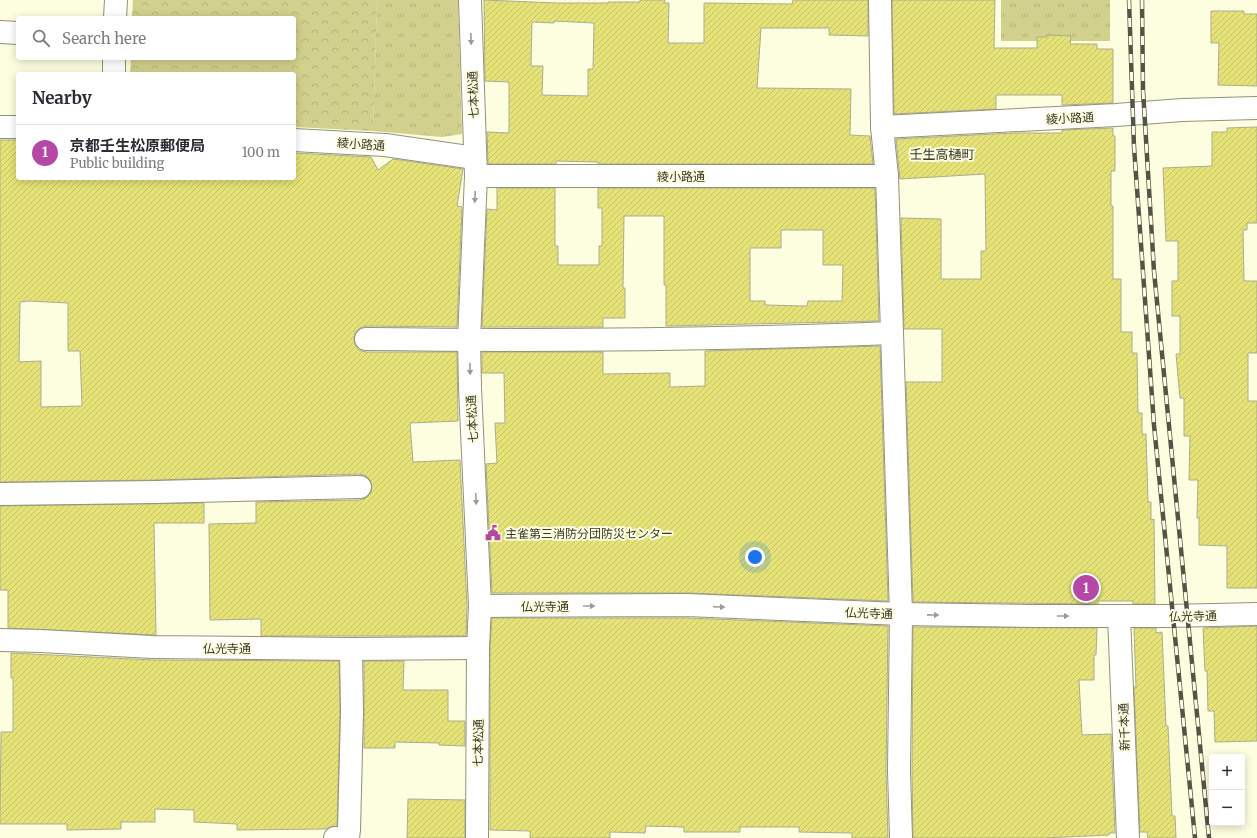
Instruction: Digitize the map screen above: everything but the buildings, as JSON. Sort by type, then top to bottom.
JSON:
[{"type":"street","points":[[115,16],[116,0]]},
{"type":"street","name":"七本松通","points":[[470,0],[475,167],[470,388],[480,606],[478,648],[477,838]]},
{"type":"street","points":[[880,0],[882,126],[887,176],[901,614],[899,771],[901,838]]},
{"type":"street","points":[[0,32],[16,33]]},
{"type":"street","points":[[114,60],[114,72]]},
{"type":"street","name":"綾小路通","points":[[882,126],[1116,115],[1182,110],[1257,108]]},
{"type":"street","points":[[0,127],[16,127]]},
{"type":"street","name":"綾小路通","points":[[296,140],[385,145],[475,167],[887,176]]},
{"type":"street","points":[[366,339],[470,340],[798,337],[891,333]]},
{"type":"street","points":[[0,494],[155,492],[360,486]]},
{"type":"street","name":"仏光寺通","points":[[480,606],[688,605],[901,614],[1119,616],[1257,614]]},
{"type":"street","name":"新千本通","points":[[1119,616],[1128,838]]},
{"type":"street","name":"仏光寺通","points":[[0,640],[152,648],[478,648]]},
{"type":"street","points":[[335,838],[348,838],[349,830],[352,712],[351,649]]},
{"type":"green space","points":[[133,0],[377,0],[373,131],[296,127],[296,72],[130,72],[131,60],[296,60],[296,16],[132,16]]},
{"type":"green space","points":[[377,0],[458,0],[462,134],[442,137],[373,131]]},
{"type":"green space","points":[[1001,0],[1110,0],[1110,41],[1001,41]]},
{"type":"railway","points":[[1129,0],[1134,147],[1154,425],[1195,838]]},
{"type":"railway","points":[[1142,0],[1143,90],[1154,271],[1209,838]]},
{"type":"place","name":"主雀第三消防分団防災センター","points":[[493,533]]},
{"type":"place","name":"京都壬生松原郵便局","points":[[1086,588]]},
{"type":"district","name":"壬生高樋町","points":[[942,154]]}]
